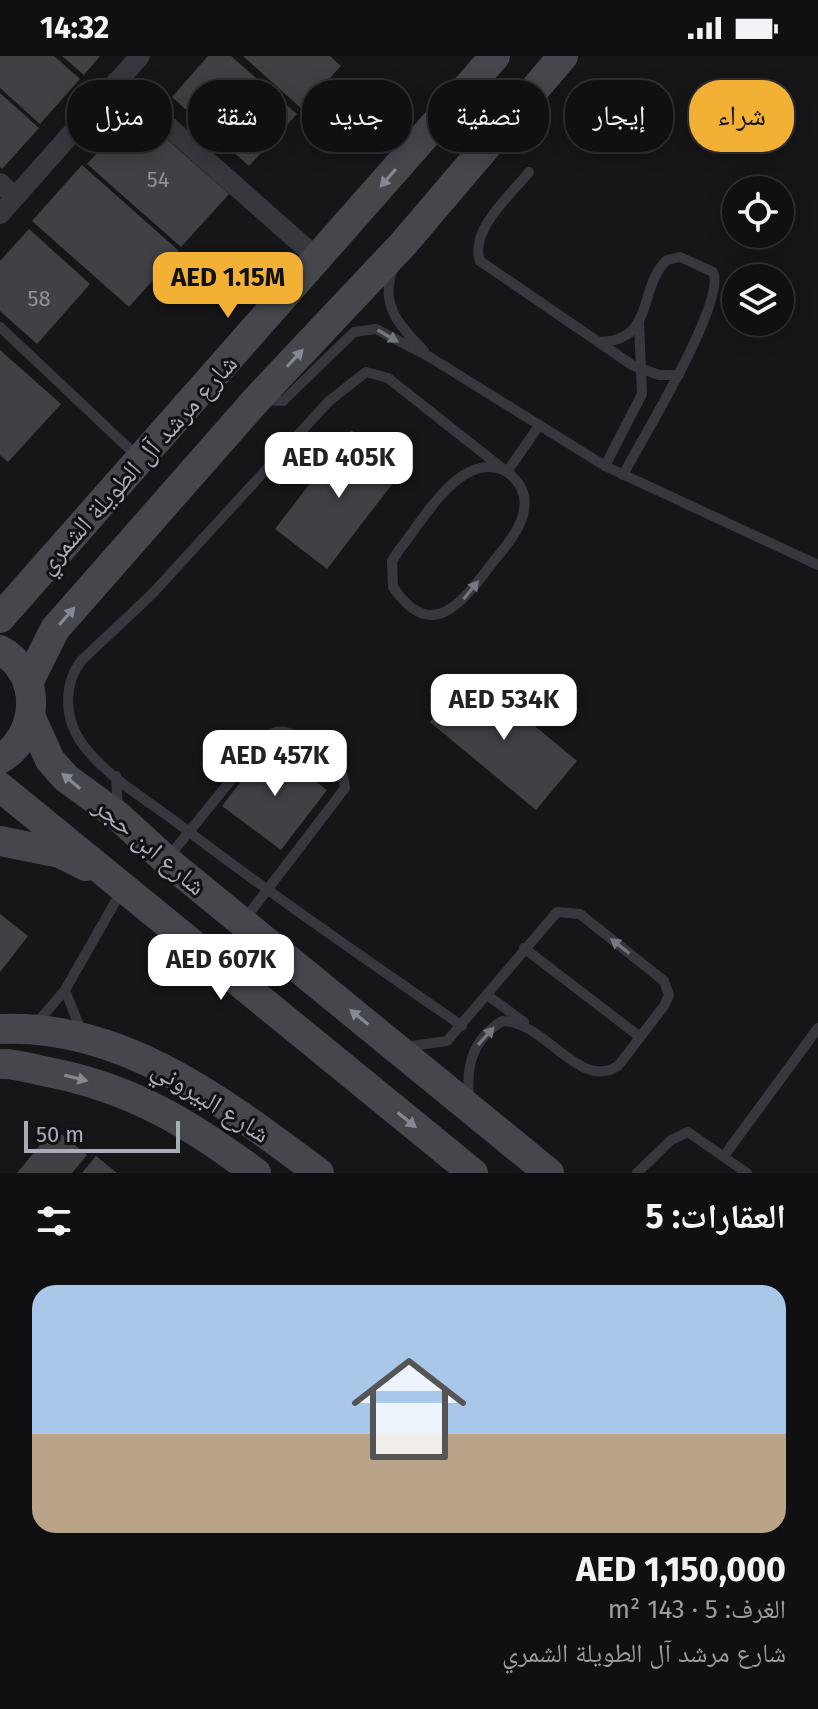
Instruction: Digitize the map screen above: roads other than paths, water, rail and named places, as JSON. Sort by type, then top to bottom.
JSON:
[{"type":"main road","name":"شارع مرشد آل الطويلة الشمري","points":[[28,683],[55,629],[249,408],[404,243],[563,56]]},
{"type":"main road","name":"شارع مرشد آل الطويلة الشمري","points":[[0,618],[492,58]]},
{"type":"main road","points":[[249,408],[223,415],[220,398],[294,311],[309,286],[318,259]]},
{"type":"main road","points":[[0,650],[19,666],[28,683]]},
{"type":"main road","name":"شارع ابن حجر","points":[[28,683],[31,718],[50,760],[66,778],[118,816],[166,860],[549,1173]]},
{"type":"main road","points":[[0,759],[23,738],[31,718]]},
{"type":"main road","name":"شارع ابن حجر","points":[[0,787],[473,1173]]},
{"type":"main road","points":[[0,841],[60,853],[118,884]]},
{"type":"main road","name":"شارع البيروني","points":[[14,1030],[84,1038],[143,1059],[196,1085],[319,1173]]},
{"type":"main road","name":"شارع البيروني","points":[[0,1064],[78,1078],[131,1094],[181,1122],[256,1173]]},
{"type":"street","points":[[118,80],[140,56]]},
{"type":"street","points":[[172,130],[318,259]]},
{"type":"street","points":[[0,214],[8,190],[67,131]]},
{"type":"lane","points":[[529,172],[481,233],[477,247],[480,261],[641,369],[679,375]]},
{"type":"lane","points":[[404,243],[388,283],[388,299],[396,322],[428,356]]},
{"type":"lane","points":[[598,342],[627,336],[640,320],[667,260],[686,258],[713,272],[714,293],[691,354],[623,475]]},
{"type":"lane","points":[[605,466],[640,403],[640,320]]},
{"type":"lane","points":[[0,327],[141,460]]},
{"type":"lane","points":[[249,408],[266,402],[283,401],[354,332],[376,329],[428,356],[605,466],[818,565]]},
{"type":"lane","points":[[462,1026],[267,890],[116,776],[77,737],[68,687],[73,671],[152,594],[349,382],[366,372],[388,378],[507,472],[521,487],[525,498],[524,511],[511,539],[465,599],[449,611],[433,616],[415,610],[393,587],[392,561],[399,550],[460,477],[486,466],[507,472]]},
{"type":"lane","points":[[507,472],[538,427]]},
{"type":"lane","points":[[166,860],[266,737],[276,730],[287,730],[341,767],[345,788],[242,922]]},
{"type":"lane","points":[[116,776],[118,816]]},
{"type":"lane","points":[[14,1030],[65,990],[118,884]]},
{"type":"lane","points":[[395,1047],[438,1045],[462,1026],[524,948],[557,912],[580,914],[653,972],[668,989],[664,1006],[618,1066],[598,1074],[588,1072],[487,995]]},
{"type":"lane","points":[[524,948],[640,1037]]},
{"type":"lane","points":[[65,990],[84,1038]]},
{"type":"lane","points":[[470,1109],[467,1073],[474,1049],[491,1028],[502,1021],[529,1026]]},
{"type":"lane","points":[[724,1156],[818,1028]]},
{"type":"lane","points":[[637,1173],[671,1140],[685,1132],[747,1173]]}]
